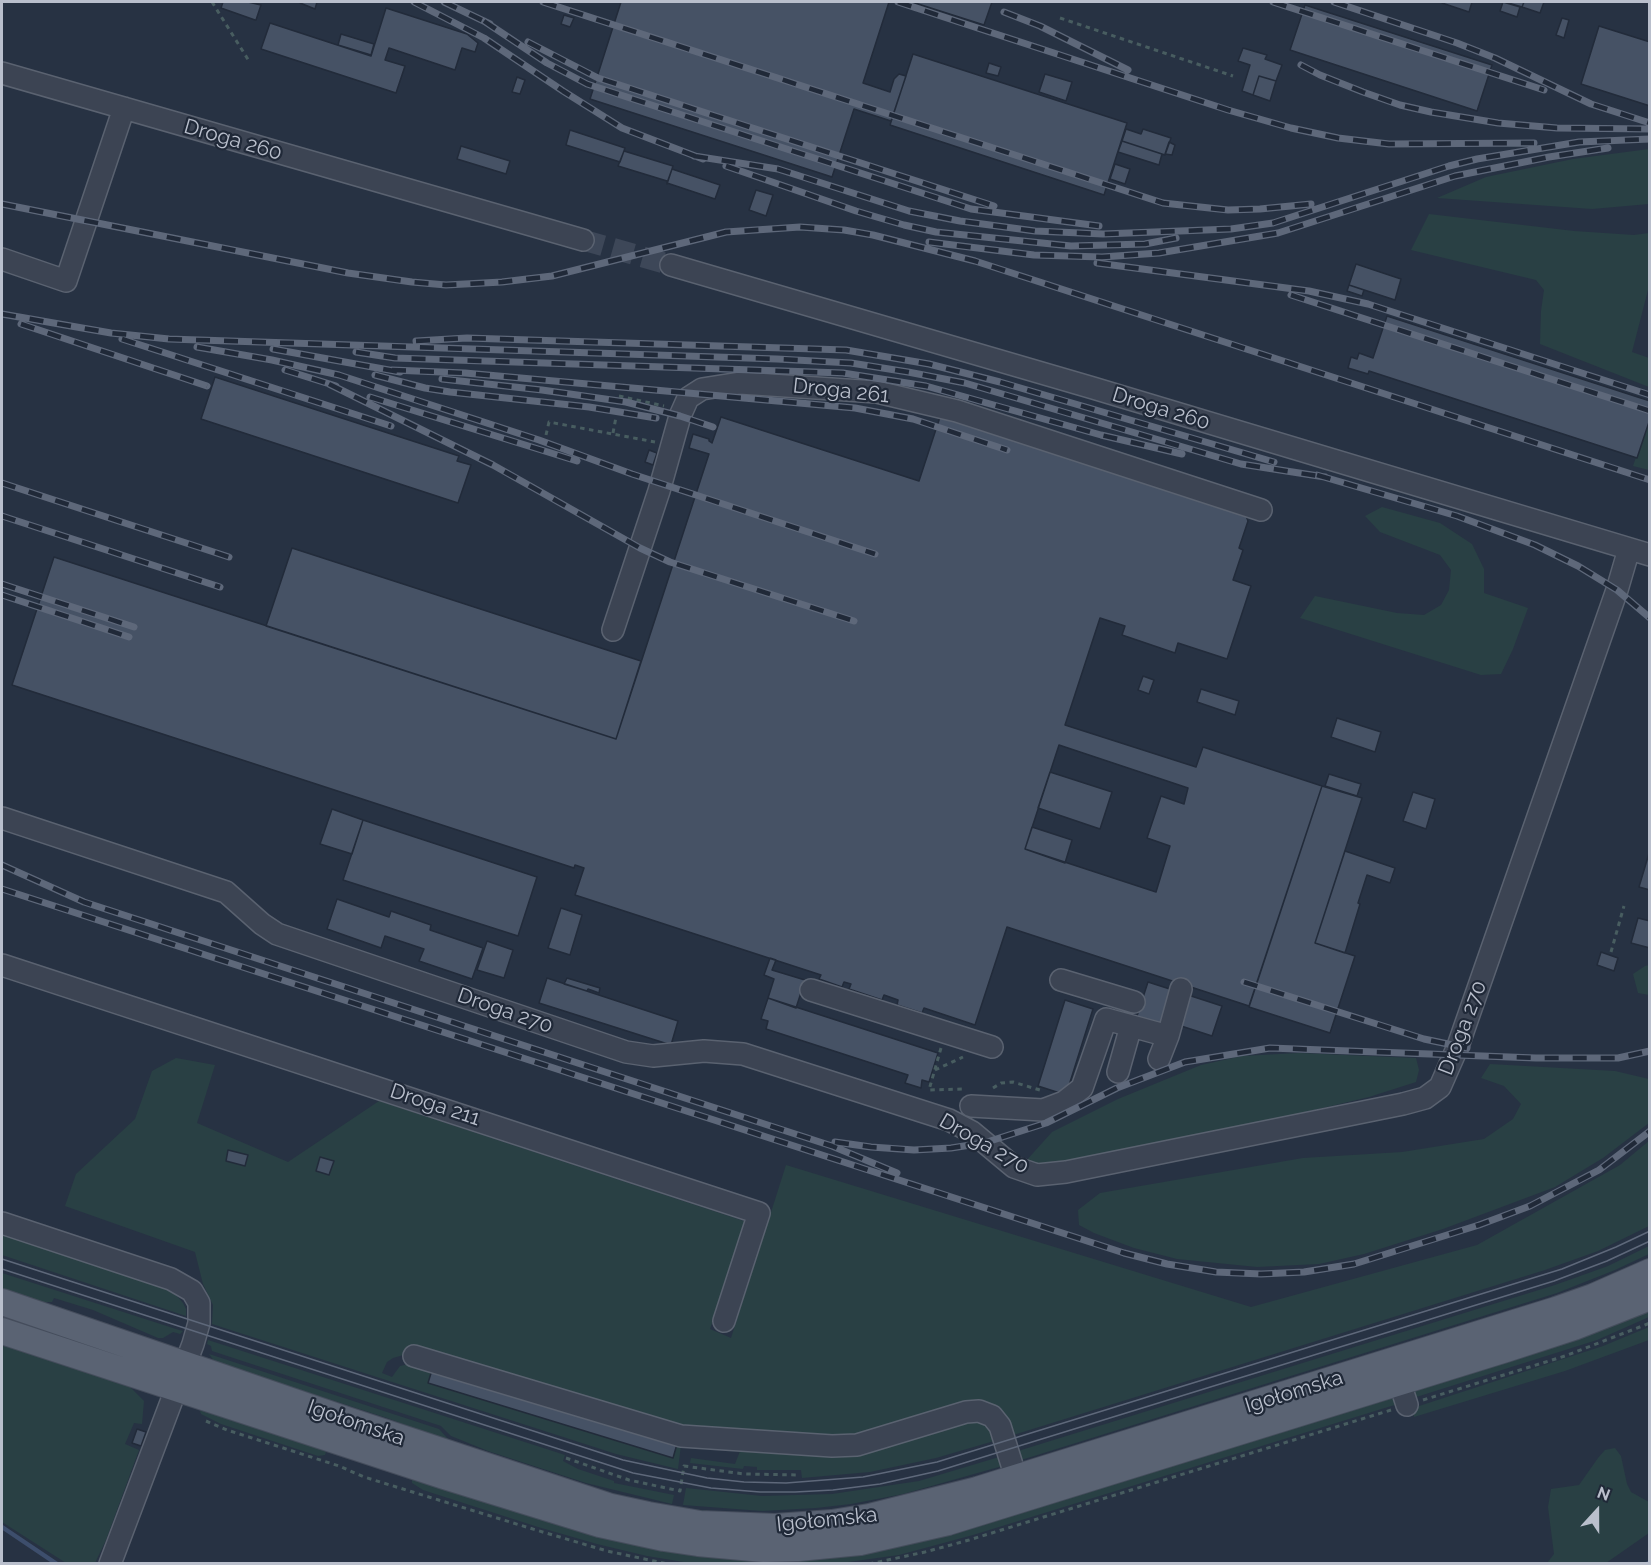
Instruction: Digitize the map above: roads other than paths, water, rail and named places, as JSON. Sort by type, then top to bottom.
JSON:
[{"type":"main road","name":"Igołomska","points":[[2,1302],[576,1496],[648,1515],[692,1523],[775,1527],[832,1523],[913,1508],[1016,1478],[1556,1310],[1650,1272]]},
{"type":"main road","name":"Igołomska","points":[[2,1331],[508,1497],[600,1524],[698,1544],[764,1549],[860,1542],[939,1524],[1404,1394],[1650,1297]]},
{"type":"street","name":"Droga 260","points":[[2,73],[583,240]]},
{"type":"street","points":[[2,259],[66,281],[124,108]]},
{"type":"street","name":"Droga 260","points":[[671,265],[1081,384],[1650,555]]},
{"type":"street","name":"Droga 261","points":[[613,630],[661,483],[682,410],[688,398],[702,388],[740,383],[877,392],[957,411],[1262,510]]},
{"type":"street","name":"Droga 270","points":[[2,818],[226,892],[262,924],[286,937],[626,1052],[653,1056],[704,1051],[742,1054],[950,1120],[972,1132],[1014,1167],[1037,1175],[1066,1173],[1403,1104],[1425,1098],[1440,1087],[1458,1046],[1617,590],[1629,549]]},
{"type":"street","name":"Droga 211","points":[[2,964],[759,1213],[724,1321]]},
{"type":"street","points":[[1061,980],[1134,1002]]},
{"type":"street","points":[[1159,1059],[1181,988]]},
{"type":"street","points":[[811,990],[992,1047]]},
{"type":"street","points":[[969,1098],[1043,1110],[1064,1102],[1082,1088],[1106,1019],[1168,1036]]},
{"type":"street","points":[[1118,1072],[1131,1026]]},
{"type":"street","points":[[2,1222],[171,1279],[187,1287],[196,1297],[200,1316],[185,1364],[113,1556]]},
{"type":"street","points":[[414,1356],[681,1436],[832,1446],[857,1445],[966,1412],[979,1411],[995,1418],[1000,1426],[1016,1478]]},
{"type":"waterway","points":[[2,1527],[57,1564]]},
{"type":"tunnel","points":[[583,240],[671,265]]},
{"type":"tram line","points":[[2,1259],[623,1460],[707,1478],[786,1483],[863,1477],[937,1462],[1562,1269],[1650,1231]]},
{"type":"tram line","points":[[2,1269],[633,1473],[711,1488],[795,1492],[880,1484],[938,1471],[1554,1281],[1607,1261],[1650,1241]]},
{"type":"railway","points":[[414,2],[484,38],[622,128],[703,159]]},
{"type":"railway","points":[[444,2],[490,24]]},
{"type":"railway","points":[[543,2],[1163,203],[1228,210],[1311,204]]},
{"type":"railway","points":[[898,2],[1228,110],[1291,128],[1338,138],[1389,144],[1534,143]]},
{"type":"railway","points":[[1273,2],[1544,90]]},
{"type":"railway","points":[[1334,2],[1457,43],[1495,58],[1591,104],[1650,123]]},
{"type":"railway","points":[[1004,12],[1040,26],[1128,70]]},
{"type":"railway","points":[[484,21],[547,63],[587,84],[971,209],[1099,226]]},
{"type":"railway","points":[[528,42],[598,78],[994,206]]},
{"type":"railway","points":[[1301,65],[1363,92],[1400,105],[1431,112],[1498,123],[1557,128],[1650,129]]},
{"type":"railway","points":[[694,156],[778,169],[909,211],[960,221],[1035,231],[1103,234],[1231,229],[1273,223],[1477,159],[1579,142],[1650,139]]},
{"type":"railway","points":[[929,242],[1034,255],[1102,257],[1159,253],[1278,233],[1455,176],[1608,148]]},
{"type":"railway","points":[[726,166],[856,211],[936,232],[1071,246],[1145,244],[1176,238]]},
{"type":"railway","points":[[2,204],[348,273],[446,285],[552,276],[726,232],[800,227],[844,230],[873,235],[975,261],[1650,480]]},
{"type":"railway","points":[[1097,263],[1309,291],[1368,304],[1650,395]]},
{"type":"railway","points":[[1291,295],[1650,411]]},
{"type":"railway","points":[[2,314],[111,333],[169,339],[851,363],[965,383],[1241,464],[1325,477]]},
{"type":"railway","points":[[21,324],[207,386]]},
{"type":"railway","points":[[416,341],[467,338],[846,350],[929,364],[1000,382],[1274,462]]},
{"type":"railway","points":[[122,339],[391,426]]},
{"type":"railway","points":[[197,347],[339,375],[875,554]]},
{"type":"railway","points":[[273,349],[400,372]]},
{"type":"railway","points":[[356,352],[395,358],[843,373],[926,386],[1101,435],[1182,454]]},
{"type":"railway","points":[[285,370],[336,386]]},
{"type":"railway","points":[[392,370],[465,373],[855,408],[913,419],[1007,450]]},
{"type":"railway","points":[[375,375],[450,392],[589,407],[656,418]]},
{"type":"railway","points":[[442,379],[626,402],[713,427]]},
{"type":"railway","points":[[329,384],[493,465],[640,548],[670,562],[854,621]]},
{"type":"railway","points":[[370,397],[577,461]]},
{"type":"railway","points":[[1317,475],[1457,516],[1535,545],[1578,566],[1617,590],[1650,618]]},
{"type":"railway","points":[[2,483],[229,557]]},
{"type":"railway","points":[[2,516],[220,587]]},
{"type":"railway","points":[[2,584],[134,627]]},
{"type":"railway","points":[[2,595],[129,637]]},
{"type":"railway","points":[[2,865],[84,902],[832,1146],[897,1173]]},
{"type":"railway","points":[[2,889],[1124,1253],[1167,1264],[1216,1272],[1261,1274],[1304,1272],[1354,1264],[1479,1225],[1530,1206],[1599,1170],[1650,1131]]},
{"type":"railway","points":[[1244,982],[1424,1039],[1467,1048]]},
{"type":"railway","points":[[835,1142],[914,1150],[984,1143],[1046,1123],[1117,1088],[1185,1062],[1270,1048],[1536,1058],[1618,1058],[1650,1051]]}]
